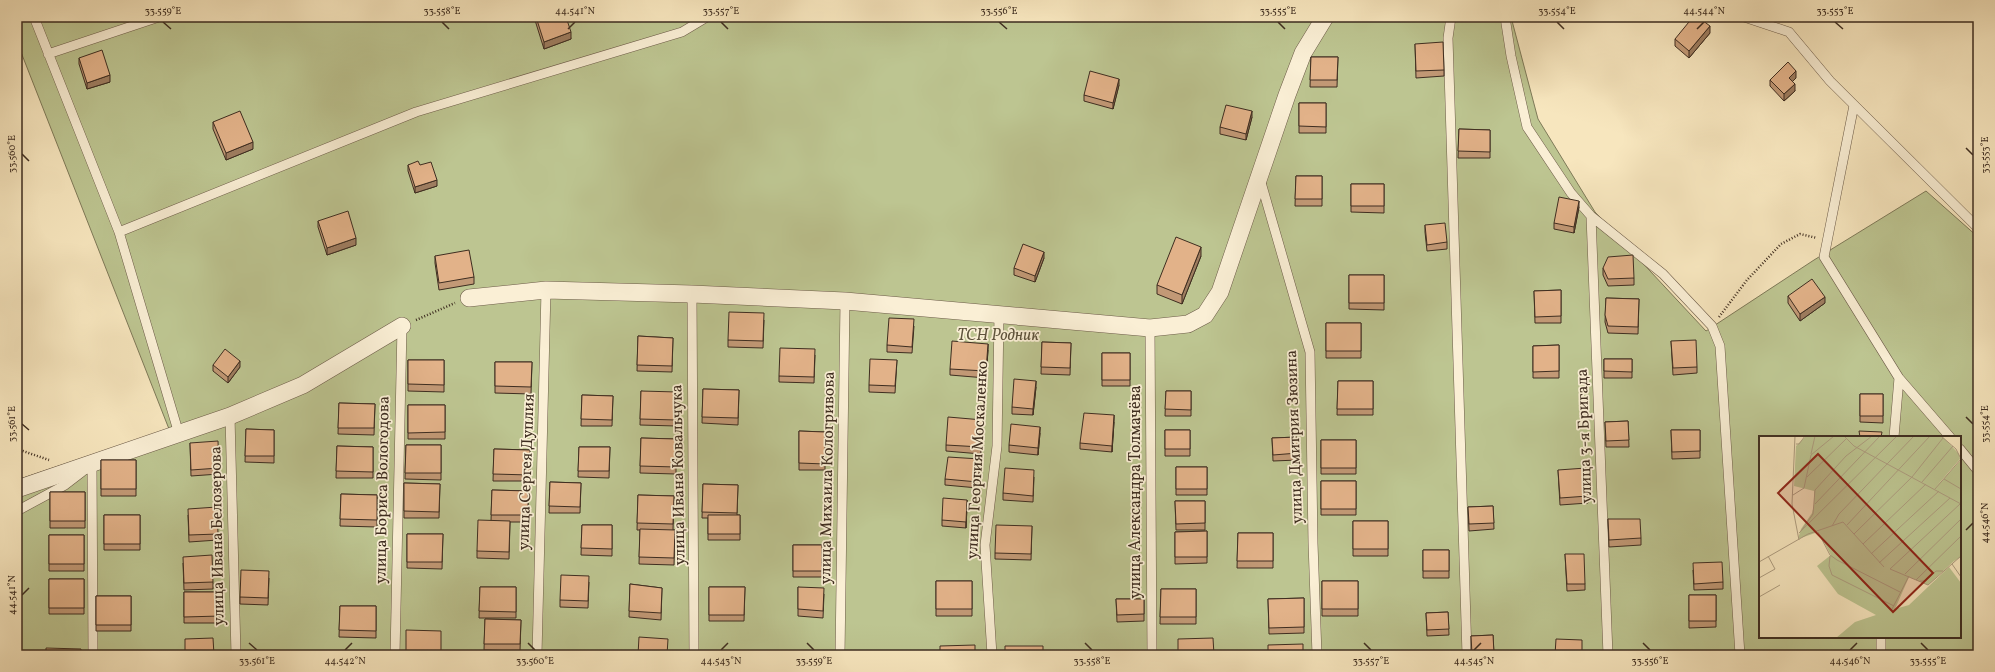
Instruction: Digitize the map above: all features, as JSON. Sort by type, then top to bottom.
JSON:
[{"type":"street","points":[[469,298],[546,290],[692,294],[845,301],[1150,328],[1188,324],[1205,315],[1220,292],[1260,178],[1286,95],[1303,53],[1325,17]]},
{"type":"street","points":[[17,489],[230,416],[303,385],[402,326]]},
{"type":"lane","points":[[34,17],[119,232],[179,434]]},
{"type":"lane","points":[[48,54],[159,17]]},
{"type":"lane","points":[[119,232],[416,112],[682,32],[707,17]]},
{"type":"lane","points":[[1451,17],[1448,38],[1467,655]]},
{"type":"lane","points":[[1506,17],[1511,56],[1527,127],[1570,193],[1591,216],[1663,274],[1712,326],[1720,346],[1740,655]]},
{"type":"lane","points":[[1744,17],[1789,32],[1830,81],[1978,228]]},
{"type":"lane","points":[[1854,105],[1824,258],[1899,378],[1949,436]]},
{"type":"lane","name":"улица Дмитрия Зюзина","points":[[1260,178],[1310,352],[1313,543],[1317,655]]},
{"type":"lane","name":"улица 3-я Бригада","points":[[1591,216],[1608,655]]},
{"type":"lane","name":"улица Сергея Дуплия","points":[[537,655],[546,290]]},
{"type":"lane","name":"улица Ивана Ковальчука","points":[[692,294],[694,655]]},
{"type":"lane","name":"улица Михаила Кологривова","points":[[840,655],[845,301]]},
{"type":"lane","name":"улица Георгия Москаленко","points":[[992,655],[985,545],[997,446],[999,314]]},
{"type":"lane","name":"улица Бориса Вологодова","points":[[395,655],[402,326]]},
{"type":"lane","name":"улица Александра Толмачёва","points":[[1150,328],[1152,655]]},
{"type":"lane","points":[[1894,436],[1899,378]]},
{"type":"lane","name":"улица Ивана Белозерова","points":[[230,416],[236,655]]},
{"type":"lane","points":[[1961,450],[1978,471]]},
{"type":"lane","points":[[17,511],[66,485],[92,464]]},
{"type":"lane","points":[[92,464],[93,655]]},
{"type":"lane","points":[[1881,638],[1881,655]]},
{"type":"path","points":[[1712,326],[1748,280],[1781,244],[1800,234],[1827,241]]},
{"type":"path","points":[[402,326],[469,298]]},
{"type":"path","points":[[17,449],[76,469]]},
{"type":"green space","name":"ТСН Родник","points":[[17,17],[1511,17],[1538,119],[1595,212],[1706,331],[1814,260],[1926,191],[1978,237],[1978,655],[17,655],[17,480],[169,429],[17,42]]},
{"type":"building","points":[[536,17],[566,17],[571,32],[544,42]]},
{"type":"building","points":[[1693,17],[1698,17],[1710,26],[1689,51],[1675,39]]},
{"type":"building","points":[[1443,42],[1444,70],[1416,71],[1415,44]]},
{"type":"building","points":[[102,50],[110,75],[87,83],[79,58]]},
{"type":"building","points":[[1311,57],[1338,57],[1337,80],[1310,80]]},
{"type":"building","points":[[1788,62],[1796,71],[1789,78],[1795,84],[1784,94],[1770,80]]},
{"type":"building","points":[[1090,71],[1119,79],[1113,103],[1084,95]]},
{"type":"building","points":[[1299,103],[1326,103],[1326,127],[1299,126]]},
{"type":"building","points":[[1226,105],[1252,111],[1246,134],[1220,127]]},
{"type":"building","points":[[240,111],[253,142],[226,153],[213,122]]},
{"type":"building","points":[[1459,129],[1490,130],[1490,152],[1458,151]]},
{"type":"building","points":[[418,161],[420,165],[431,162],[437,180],[415,187],[408,165]]},
{"type":"building","points":[[1296,176],[1322,176],[1322,199],[1295,199]]},
{"type":"building","points":[[1351,184],[1384,184],[1384,206],[1351,206]]},
{"type":"building","points":[[1559,197],[1579,201],[1574,227],[1554,223]]},
{"type":"building","points":[[348,211],[356,238],[327,248],[318,221]]},
{"type":"building","points":[[1445,223],[1447,242],[1427,245],[1425,225]]},
{"type":"building","points":[[1176,237],[1201,247],[1182,295],[1157,285]]},
{"type":"building","points":[[1023,244],[1044,252],[1035,276],[1014,268]]},
{"type":"building","points":[[469,250],[474,277],[439,283],[435,256]]},
{"type":"building","points":[[1633,255],[1634,278],[1608,279],[1603,268],[1608,257]]},
{"type":"building","points":[[1349,275],[1384,275],[1384,303],[1349,303]]},
{"type":"building","points":[[1812,279],[1825,297],[1800,314],[1788,296]]},
{"type":"building","points":[[1561,290],[1561,316],[1535,317],[1534,291]]},
{"type":"building","points":[[1606,298],[1639,299],[1638,327],[1608,326],[1605,315]]},
{"type":"building","points":[[729,312],[764,313],[763,341],[728,340]]},
{"type":"building","points":[[889,318],[914,319],[912,347],[887,345]]},
{"type":"building","points":[[1326,323],[1361,323],[1361,351],[1326,351]]},
{"type":"building","points":[[638,336],[673,338],[672,366],[637,365]]},
{"type":"building","points":[[1696,340],[1697,367],[1673,368],[1671,341]]},
{"type":"building","points":[[952,341],[988,344],[986,371],[950,369]]},
{"type":"building","points":[[1042,342],[1071,343],[1070,368],[1041,367]]},
{"type":"building","points":[[1559,345],[1559,371],[1533,372],[1533,346]]},
{"type":"building","points":[[780,348],[815,349],[814,377],[779,376]]},
{"type":"building","points":[[225,349],[240,361],[228,377],[213,365]]},
{"type":"building","points":[[1102,353],[1130,353],[1130,380],[1102,380]]},
{"type":"building","points":[[870,359],[897,360],[895,386],[869,385]]},
{"type":"building","points":[[1604,359],[1632,359],[1632,372],[1604,371]]},
{"type":"building","points":[[408,360],[444,360],[444,385],[408,384]]},
{"type":"building","points":[[495,362],[532,362],[531,387],[495,386]]},
{"type":"building","points":[[1014,379],[1036,381],[1033,409],[1012,407]]},
{"type":"building","points":[[1338,381],[1373,381],[1373,409],[1337,409]]},
{"type":"building","points":[[703,389],[739,390],[738,418],[702,417]]},
{"type":"building","points":[[641,391],[677,392],[676,420],[640,419]]},
{"type":"building","points":[[1166,391],[1191,391],[1191,410],[1165,409]]},
{"type":"building","points":[[1860,394],[1883,394],[1883,416],[1860,416]]},
{"type":"building","points":[[582,395],[613,396],[612,420],[581,419]]},
{"type":"building","points":[[339,403],[375,404],[374,428],[338,428]]},
{"type":"building","points":[[408,405],[445,405],[445,432],[408,433]]},
{"type":"building","points":[[1084,413],[1114,415],[1112,446],[1080,443]]},
{"type":"building","points":[[948,417],[983,420],[981,447],[946,445]]},
{"type":"building","points":[[1628,421],[1629,440],[1606,441],[1605,422]]},
{"type":"building","points":[[1011,424],[1040,427],[1038,448],[1009,445]]},
{"type":"building","points":[[246,429],[274,430],[274,456],[245,456]]},
{"type":"building","points":[[1165,430],[1190,430],[1190,449],[1165,449]]},
{"type":"building","points":[[1671,430],[1700,430],[1700,451],[1672,452]]},
{"type":"building","points":[[799,431],[825,432],[825,464],[799,463]]},
{"type":"building","points":[[1859,431],[1882,432],[1881,436],[1860,436]]},
{"type":"building","points":[[1297,437],[1298,453],[1273,455],[1272,438]]},
{"type":"building","points":[[641,438],[676,439],[676,467],[640,466]]},
{"type":"building","points":[[1321,440],[1356,440],[1356,468],[1321,468]]},
{"type":"building","points":[[218,441],[219,468],[191,470],[190,443]]},
{"type":"building","points":[[406,445],[441,445],[441,473],[405,473]]},
{"type":"building","points":[[337,446],[373,447],[373,472],[336,471]]},
{"type":"building","points":[[579,447],[610,447],[609,471],[578,471]]},
{"type":"building","points":[[494,449],[530,450],[530,475],[493,474]]},
{"type":"building","points":[[948,457],[980,459],[978,482],[945,479]]},
{"type":"building","points":[[101,460],[136,460],[136,489],[101,489]]},
{"type":"building","points":[[1176,467],[1207,467],[1207,489],[1176,489]]},
{"type":"building","points":[[1005,468],[1034,470],[1033,496],[1003,493]]},
{"type":"building","points":[[1586,468],[1588,496],[1560,498],[1558,470]]},
{"type":"building","points":[[1321,481],[1356,481],[1356,509],[1321,509]]},
{"type":"building","points":[[550,482],[581,483],[580,507],[549,506]]},
{"type":"building","points":[[404,483],[440,484],[439,512],[404,511]]},
{"type":"building","points":[[703,484],[738,485],[737,513],[702,512]]},
{"type":"building","points":[[492,490],[528,491],[528,515],[491,515]]},
{"type":"building","points":[[50,492],[85,492],[85,521],[50,521]]},
{"type":"building","points":[[341,494],[377,495],[377,520],[340,519]]},
{"type":"building","points":[[638,495],[674,496],[673,524],[637,523]]},
{"type":"building","points":[[943,498],[967,500],[966,522],[942,520]]},
{"type":"building","points":[[1175,501],[1205,501],[1205,523],[1176,524]]},
{"type":"building","points":[[1493,506],[1494,523],[1469,524],[1468,507]]},
{"type":"building","points":[[217,507],[218,534],[189,535],[188,509]]},
{"type":"building","points":[[104,515],[140,515],[140,544],[104,544]]},
{"type":"building","points":[[708,515],[740,515],[740,534],[708,534]]},
{"type":"building","points":[[1608,519],[1640,519],[1641,538],[1609,540]]},
{"type":"building","points":[[478,520],[510,521],[509,552],[477,551]]},
{"type":"building","points":[[1353,521],[1388,521],[1388,549],[1353,549]]},
{"type":"building","points":[[582,525],[612,525],[612,549],[581,548]]},
{"type":"building","points":[[996,525],[1032,526],[1031,554],[995,553]]},
{"type":"building","points":[[640,529],[675,530],[674,558],[639,557]]},
{"type":"building","points":[[1207,531],[1207,557],[1175,557],[1175,532]]},
{"type":"building","points":[[1238,533],[1273,533],[1273,561],[1237,561]]},
{"type":"building","points":[[407,534],[443,534],[442,562],[407,562]]},
{"type":"building","points":[[49,535],[84,535],[84,564],[49,564]]},
{"type":"building","points":[[793,545],[822,545],[822,571],[793,571]]},
{"type":"building","points":[[1423,550],[1449,550],[1449,571],[1423,571]]},
{"type":"building","points":[[1565,554],[1584,554],[1585,584],[1567,584]]},
{"type":"building","points":[[212,555],[213,582],[184,583],[183,557]]},
{"type":"building","points":[[1722,562],[1723,582],[1694,584],[1693,563]]},
{"type":"building","points":[[241,570],[269,571],[268,598],[240,597]]},
{"type":"building","points":[[561,575],[589,576],[588,601],[560,600]]},
{"type":"building","points":[[49,579],[84,579],[84,608],[49,608]]},
{"type":"building","points":[[936,581],[972,581],[972,609],[936,609]]},
{"type":"building","points":[[1322,581],[1358,581],[1358,609],[1322,609]]},
{"type":"building","points":[[630,584],[662,588],[661,613],[629,611]]},
{"type":"building","points":[[480,587],[516,587],[516,612],[479,611]]},
{"type":"building","points":[[709,587],[745,587],[744,615],[709,615]]},
{"type":"building","points":[[798,587],[824,588],[823,611],[798,609]]},
{"type":"building","points":[[1161,589],[1196,589],[1196,617],[1160,617]]},
{"type":"building","points":[[184,592],[220,592],[220,616],[184,617]]},
{"type":"building","points":[[1689,595],[1716,595],[1716,621],[1689,621]]},
{"type":"building","points":[[96,596],[131,596],[131,625],[96,625]]},
{"type":"building","points":[[1304,598],[1304,627],[1269,628],[1268,599]]},
{"type":"building","points":[[1116,599],[1144,599],[1144,614],[1117,615]]},
{"type":"building","points":[[340,606],[376,606],[376,631],[339,630]]},
{"type":"building","points":[[1448,612],[1449,629],[1427,630],[1426,613]]},
{"type":"building","points":[[485,619],[521,620],[520,644],[484,644]]},
{"type":"building","points":[[406,630],[441,631],[441,655],[406,655]]},
{"type":"building","points":[[1493,635],[1494,653],[1472,654],[1471,636]]},
{"type":"building","points":[[639,637],[668,639],[667,655],[638,655]]},
{"type":"building","points":[[213,638],[214,655],[185,655],[185,639]]},
{"type":"building","points":[[1213,638],[1214,655],[1178,655],[1178,639]]},
{"type":"building","points":[[1556,639],[1582,640],[1582,655],[1555,655]]},
{"type":"building","points":[[1303,644],[1303,655],[1268,655],[1268,645]]},
{"type":"building","points":[[975,645],[975,655],[940,655],[940,646]]},
{"type":"building","points":[[1005,646],[1043,646],[1043,655],[1005,655]]},
{"type":"building","points":[[46,648],[81,649],[81,655],[46,655]]}]
